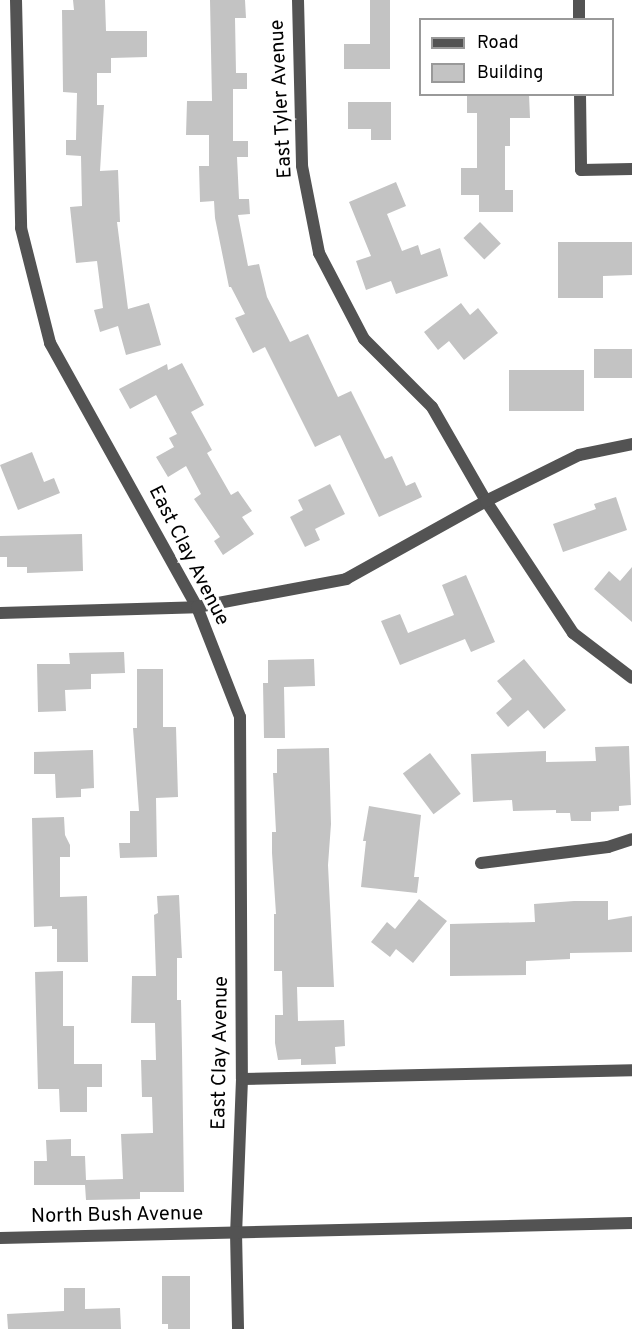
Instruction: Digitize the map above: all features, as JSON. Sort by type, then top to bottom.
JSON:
[{"type":"street","name":"East Clay Avenue","points":[[16,0],[21,228],[50,343],[197,607],[240,717],[242,1078],[236,1232],[238,1329]]},
{"type":"street","name":"East Tyler Avenue","points":[[298,0],[302,165],[319,253],[364,339],[432,407],[486,501],[573,633],[632,678]]},
{"type":"street","points":[[579,0],[579,18]]},
{"type":"street","points":[[580,96],[581,170],[632,169]]},
{"type":"street","points":[[0,613],[197,607],[346,579],[486,501],[579,455],[632,444]]},
{"type":"street","points":[[481,863],[608,847],[632,839]]},
{"type":"street","points":[[242,1078],[632,1070]]},
{"type":"street","name":"North Bush Avenue","points":[[0,1238],[632,1223]]},
{"type":"building","points":[[73,0],[105,0],[106,31],[147,31],[147,57],[111,58],[111,73],[97,73],[97,105],[104,105],[100,171],[118,170],[120,222],[117,222],[128,309],[149,303],[161,345],[126,355],[118,326],[100,332],[94,310],[103,308],[97,261],[76,263],[70,207],[82,206],[81,156],[66,155],[66,140],[76,140],[77,93],[63,92],[62,10],[74,10]]},
{"type":"building","points":[[210,0],[245,0],[246,18],[235,18],[236,73],[247,73],[247,89],[233,89],[233,141],[248,141],[248,157],[237,157],[239,199],[249,199],[250,214],[238,215],[248,266],[259,264],[267,297],[290,342],[308,334],[338,397],[351,391],[385,459],[392,456],[406,486],[415,482],[422,497],[379,517],[340,435],[315,447],[265,347],[253,353],[235,318],[245,314],[229,287],[215,218],[214,201],[200,202],[199,166],[209,166],[209,135],[186,135],[187,101],[212,101]]},
{"type":"building","points":[[370,0],[390,0],[390,69],[344,69],[344,44],[370,44]]},
{"type":"building","points":[[467,96],[529,96],[530,118],[510,118],[510,146],[505,146],[505,190],[513,190],[513,212],[479,212],[479,195],[461,195],[461,168],[477,168],[477,113],[467,113]]},
{"type":"building","points":[[348,102],[391,102],[391,140],[371,140],[371,129],[348,129]]},
{"type":"building","points":[[396,182],[406,206],[387,214],[402,251],[418,245],[421,255],[440,248],[448,276],[396,294],[391,281],[366,290],[356,261],[371,256],[349,202]]},
{"type":"building","points":[[480,222],[501,244],[484,260],[463,238]]},
{"type":"building","points":[[558,242],[632,242],[632,275],[603,276],[603,298],[558,298]]},
{"type":"building","points":[[461,303],[470,315],[478,308],[498,333],[464,360],[449,341],[438,350],[424,332]]},
{"type":"building","points":[[594,349],[632,349],[632,378],[594,378]]},
{"type":"building","points":[[182,363],[204,405],[191,412],[212,450],[207,453],[231,495],[238,491],[252,511],[242,517],[254,534],[223,555],[214,541],[220,537],[194,499],[201,494],[186,466],[168,477],[156,457],[174,447],[169,438],[177,434],[156,395],[130,409],[119,389],[167,364],[168,370]]},
{"type":"building","points":[[509,370],[584,370],[584,411],[509,411]]},
{"type":"building","points":[[32,452],[44,482],[54,478],[60,493],[18,510],[0,465]]},
{"type":"building","points":[[330,484],[345,514],[315,529],[320,540],[305,547],[290,517],[303,510],[298,500]]},
{"type":"building","points":[[616,497],[627,530],[563,552],[553,524],[596,509],[594,504]]},
{"type":"building","points":[[82,534],[83,571],[27,573],[27,567],[7,567],[7,557],[0,557],[0,536]]},
{"type":"building","points":[[632,567],[632,622],[594,589],[609,571],[620,581]]},
{"type":"building","points":[[466,575],[495,642],[471,652],[465,639],[400,665],[381,621],[400,614],[408,633],[454,615],[442,585]]},
{"type":"building","points":[[124,652],[125,673],[91,674],[91,689],[65,690],[66,711],[38,712],[37,664],[70,664],[69,653]]},
{"type":"building","points":[[314,659],[315,686],[284,687],[285,738],[264,738],[263,683],[268,683],[268,660]]},
{"type":"building","points":[[524,659],[566,710],[544,729],[528,710],[508,727],[496,713],[512,699],[497,681]]},
{"type":"building","points":[[137,669],[163,669],[163,727],[176,727],[178,797],[156,798],[157,857],[120,858],[119,843],[130,843],[130,811],[139,811],[133,728],[137,728]]},
{"type":"building","points":[[629,746],[631,805],[619,806],[619,811],[591,812],[591,821],[571,821],[570,813],[556,813],[556,810],[513,811],[512,800],[473,802],[471,754],[546,751],[546,762],[596,761],[595,747]]},
{"type":"building","points":[[329,748],[331,824],[328,865],[334,987],[297,987],[298,1021],[344,1020],[345,1046],[335,1047],[336,1064],[301,1065],[301,1059],[278,1060],[275,1043],[275,1015],[283,1015],[282,971],[274,971],[274,914],[276,914],[272,832],[276,832],[273,773],[277,773],[277,749]]},
{"type":"building","points":[[93,750],[94,788],[81,789],[81,797],[56,798],[55,774],[34,774],[34,752]]},
{"type":"building","points":[[430,753],[461,794],[434,814],[403,773]]},
{"type":"building","points":[[369,806],[421,815],[414,877],[419,877],[417,893],[361,887],[366,841],[363,841]]},
{"type":"building","points":[[64,817],[70,857],[60,857],[60,897],[87,896],[88,962],[57,962],[57,929],[52,929],[52,926],[34,927],[32,818]]},
{"type":"building","points":[[179,895],[182,958],[177,958],[177,1000],[181,1000],[184,1192],[140,1192],[140,1199],[86,1200],[85,1185],[34,1185],[34,1161],[47,1161],[46,1140],[71,1139],[71,1156],[85,1156],[86,1180],[123,1179],[121,1134],[153,1133],[152,1097],[142,1097],[141,1060],[156,1060],[155,1023],[131,1023],[132,976],[156,976],[154,915],[158,913],[157,896]]},
{"type":"building","points":[[419,899],[447,921],[413,963],[396,949],[390,957],[371,942],[387,922],[395,929]]},
{"type":"building","points":[[608,901],[608,920],[632,916],[632,952],[570,953],[570,959],[526,961],[526,975],[450,976],[450,924],[535,922],[534,904]]},
{"type":"building","points":[[63,971],[63,1026],[74,1026],[74,1064],[102,1064],[102,1087],[87,1087],[87,1112],[60,1112],[59,1089],[38,1089],[35,972]]},
{"type":"building","points":[[162,1276],[190,1276],[190,1329],[168,1329],[168,1324],[162,1324]]},
{"type":"building","points":[[64,1288],[85,1288],[85,1309],[120,1308],[121,1329],[8,1329],[7,1314],[64,1311]]}]
